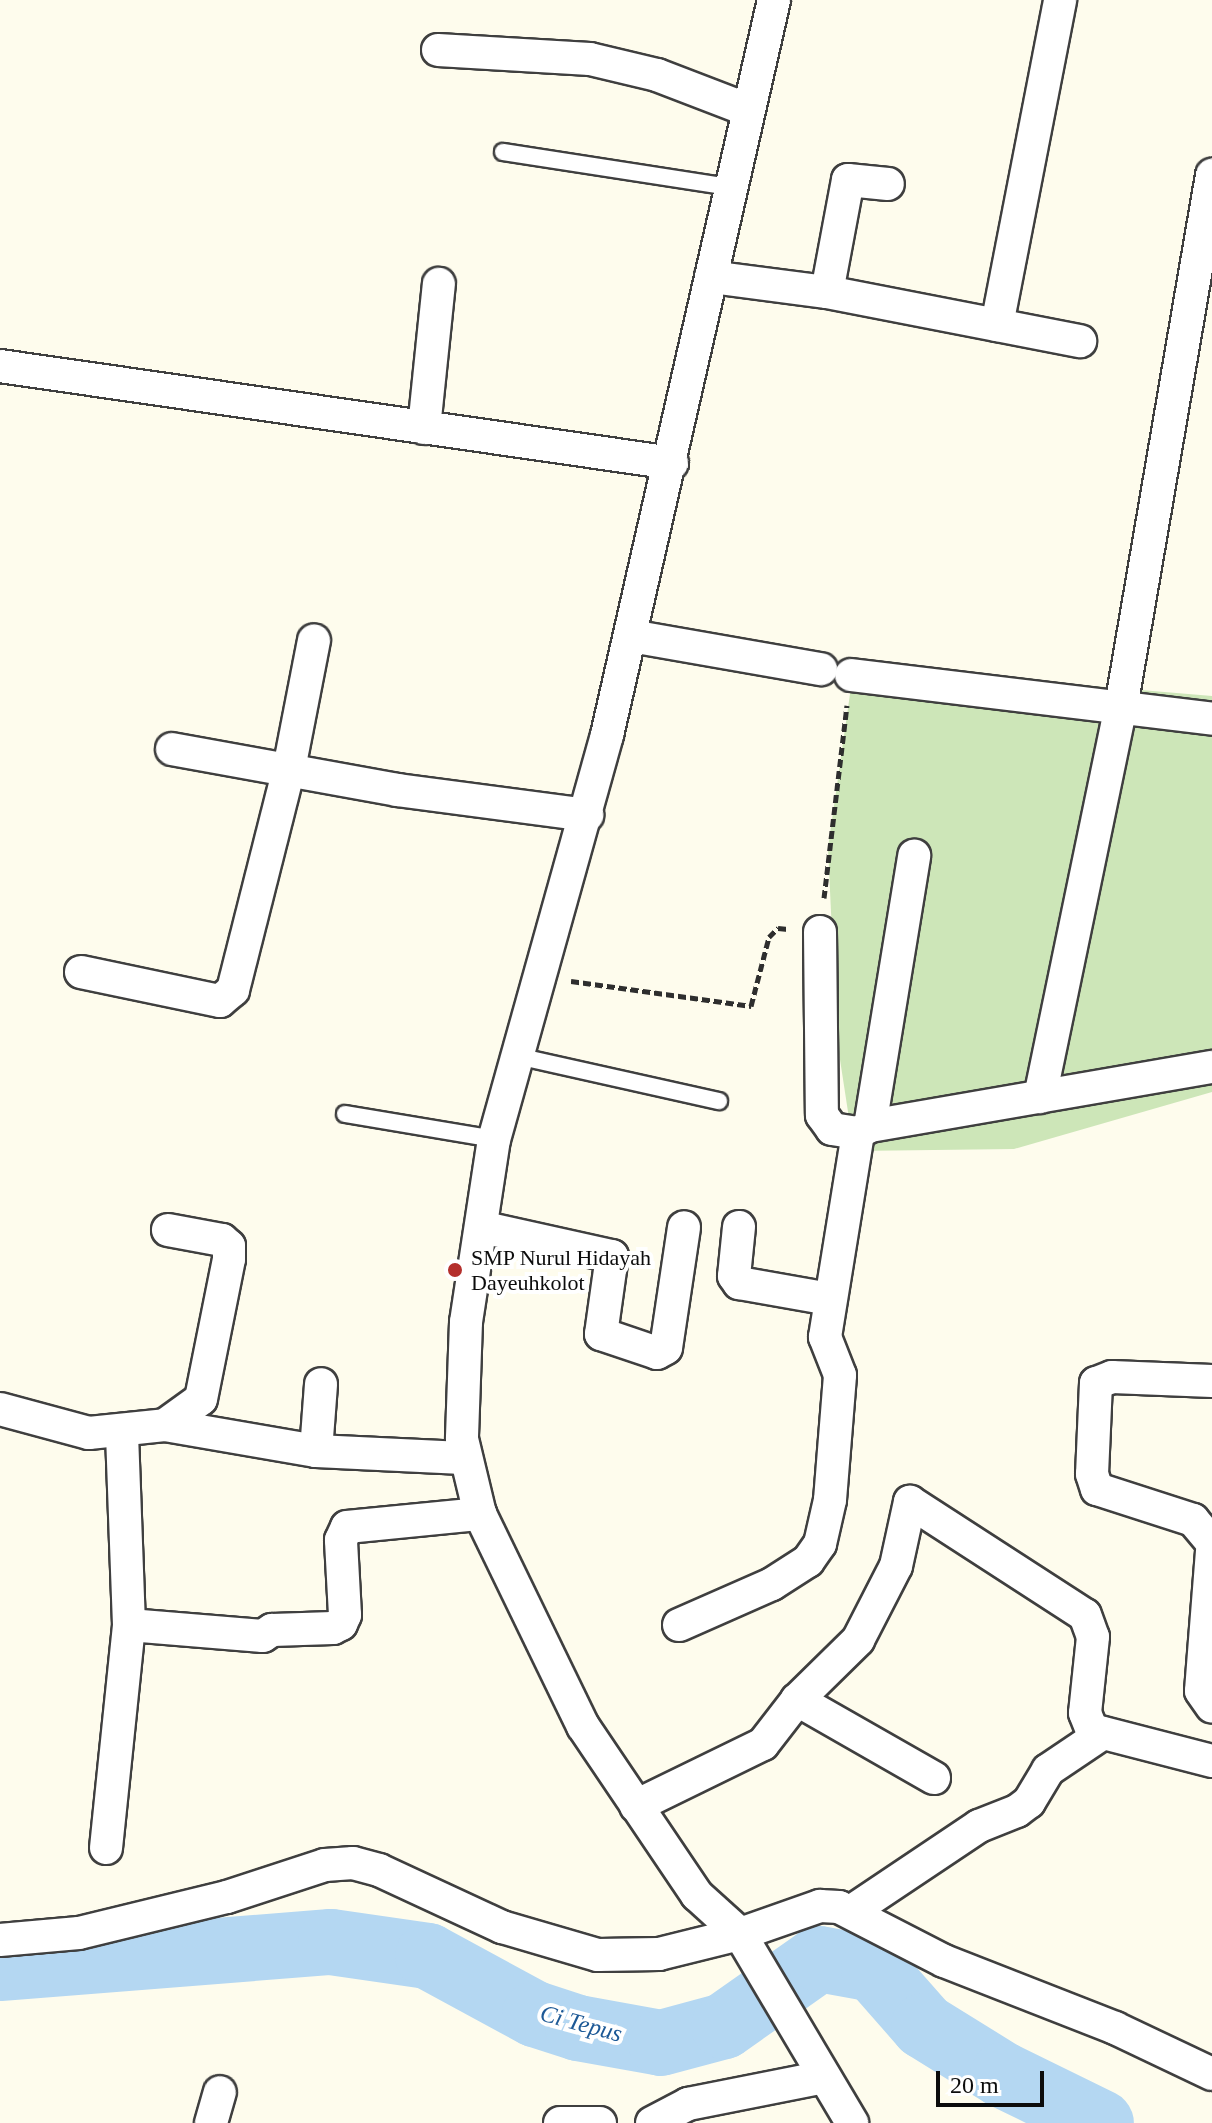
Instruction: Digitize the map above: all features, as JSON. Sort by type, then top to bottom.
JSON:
[{"type":"street","points":[[774,0],[730,187],[672,463],[587,815],[538,977],[494,1139],[466,1322],[463,1458],[480,1514],[583,1726],[697,1895],[744,1940],[824,2077],[841,2118]]},
{"type":"street","points":[[997,325],[1060,0]]},
{"type":"street","points":[[438,50],[590,59],[657,75],[748,110]]},
{"type":"street","points":[[1040,1097],[1121,707],[1212,175]]},
{"type":"street","points":[[827,292],[848,180],[888,184]]},
{"type":"street","points":[[711,277],[827,292],[1080,341]]},
{"type":"street","points":[[424,428],[439,284]]},
{"type":"street","points":[[0,366],[672,463]]},
{"type":"street","points":[[631,636],[836,672],[1212,719]]},
{"type":"street","points":[[81,972],[220,1001],[228,997],[289,769],[314,640]]},
{"type":"street","points":[[172,749],[587,815]]},
{"type":"street","points":[[679,1625],[772,1584],[808,1561],[820,1544],[830,1500],[840,1375],[825,1342],[830,1299],[914,856]]},
{"type":"street","points":[[820,932],[822,1115],[832,1129],[864,1129],[1212,1067]]},
{"type":"street","points":[[481,1227],[612,1256],[601,1334],[657,1353],[666,1348],[684,1227]]},
{"type":"street","points":[[739,1227],[734,1276],[739,1283],[830,1299]]},
{"type":"street","points":[[165,1425],[204,1387],[229,1246],[222,1240],[168,1230]]},
{"type":"street","points":[[1212,1381],[1112,1377],[1096,1383],[1092,1474],[1097,1489],[1193,1520],[1212,1543]]},
{"type":"street","points":[[316,1451],[321,1384]]},
{"type":"street","points":[[0,1409],[89,1433],[122,1432],[165,1425],[316,1451],[463,1458]]},
{"type":"street","points":[[106,1848],[129,1625],[122,1432]]},
{"type":"street","points":[[636,1806],[763,1744],[797,1700],[858,1640],[896,1566],[910,1502],[1085,1615],[1093,1637],[1085,1722],[1103,1733],[1212,1761]]},
{"type":"street","points":[[129,1625],[263,1636],[272,1630],[333,1628],[341,1624],[345,1615],[341,1540],[347,1527],[480,1514]]},
{"type":"street","points":[[1212,1551],[1201,1691],[1212,1707]]},
{"type":"street","points":[[797,1700],[934,1778]]},
{"type":"street","points":[[852,1911],[979,1826],[1017,1811],[1029,1802],[1048,1770],[1103,1733]]},
{"type":"street","points":[[0,1940],[79,1933],[227,1897],[325,1865],[353,1863],[379,1870],[502,1927],[598,1955],[659,1954],[744,1940],[820,1906],[852,1911],[932,1956],[1115,2028],[1212,2074]]},
{"type":"street","points":[[652,2123],[688,2104],[824,2077]]},
{"type":"street","points":[[211,2123],[220,2092]]},
{"type":"street","points":[[560,2123],[600,2123]]},
{"type":"lane","points":[[503,152],[730,187]]},
{"type":"lane","points":[[517,1056],[719,1101]]},
{"type":"lane","points":[[345,1114],[494,1139]]},
{"type":"path","points":[[538,977],[751,1006],[773,932],[820,932],[836,672]]},
{"type":"green space","points":[[853,673],[949,674],[1212,696],[1212,1092],[1014,1149],[854,1151],[837,1040],[828,848]]},
{"type":"waterway","name":"Ci Tepus","points":[[0,1968],[331,1942],[428,1956],[535,2014],[578,2028],[661,2043],[724,2026],[819,1959],[874,1969],[924,2026],[1003,2075],[1101,2123]]},
{"type":"place","name":"SMP Nurul Hidayah Dayeuhkolot","points":[[455,1270]]}]
